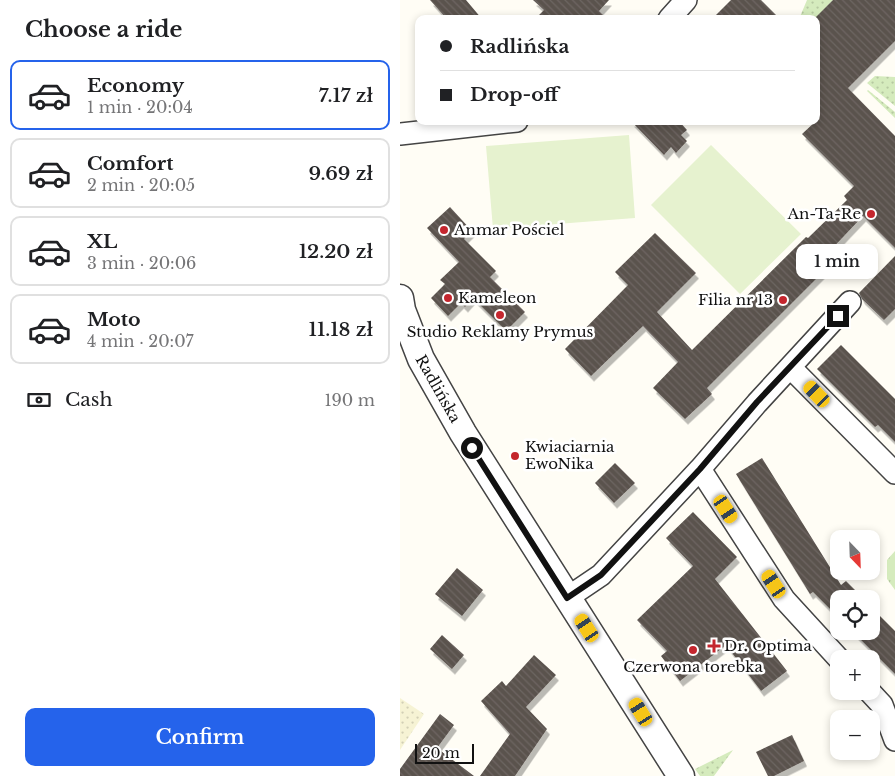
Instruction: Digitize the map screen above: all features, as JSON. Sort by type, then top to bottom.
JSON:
[{"type":"street","points":[[673,15],[686,0]]},
{"type":"street","points":[[400,134],[481,125]]},
{"type":"street","name":"Radlińska","points":[[400,298],[402,310],[421,359],[463,433],[681,776]]},
{"type":"street","points":[[567,598],[601,575],[700,469],[757,402],[791,368],[850,302]]},
{"type":"street","points":[[791,368],[895,474]]},
{"type":"street","points":[[700,469],[784,599],[831,650]]},
{"type":"street","points":[[878,700],[882,705],[895,740]]},
{"type":"shaded area","points":[[400,698],[424,714],[400,750]]},
{"type":"green space","points":[[807,0],[833,0],[819,15],[801,15]]},
{"type":"green space","points":[[875,76],[895,77],[895,106],[867,83]]},
{"type":"green space","points":[[867,91],[895,112],[895,118]]},
{"type":"green space","points":[[629,135],[635,218],[493,229],[486,146]]},
{"type":"green space","points":[[711,145],[801,234],[740,294],[651,205]]},
{"type":"green space","points":[[895,551],[895,590],[887,579],[887,560]]},
{"type":"green space","points":[[733,750],[714,776],[700,776],[695,769]]},
{"type":"building","points":[[430,0],[466,0],[479,15],[443,15]]},
{"type":"building","points":[[533,0],[609,0],[599,11],[603,15],[539,15],[544,10]]},
{"type":"building","points":[[731,0],[761,0],[776,15],[716,15]]},
{"type":"building","points":[[833,0],[895,0],[895,41],[848,88],[895,136],[895,248],[863,216],[825,256],[832,263],[707,388],[712,394],[685,419],[653,388],[678,362],[643,326],[591,376],[565,349],[628,285],[615,272],[655,233],[696,273],[657,312],[692,350],[806,237],[808,238],[847,200],[844,196],[854,186],[802,134],[812,125],[820,125],[820,15],[818,15]]},
{"type":"building","points":[[635,125],[683,125],[687,130],[681,135],[687,141],[676,153],[671,147],[664,155]]},
{"type":"building","points":[[450,207],[472,231],[464,239],[496,271],[490,277],[525,312],[506,331],[473,298],[465,307],[461,303],[448,316],[431,298],[445,284],[440,280],[459,262],[427,228]]},
{"type":"building","points":[[895,256],[895,309],[884,320],[862,299],[859,293]]},
{"type":"building","points":[[841,345],[895,399],[895,442],[878,425],[875,427],[817,369]]},
{"type":"building","points":[[762,458],[830,567],[830,580],[838,580],[841,585],[846,581],[855,590],[830,590],[830,609],[813,592],[810,594],[736,474]]},
{"type":"building","points":[[615,463],[635,483],[614,503],[595,483]]},
{"type":"building","points":[[693,512],[737,557],[715,579],[787,671],[761,691],[726,645],[680,681],[661,656],[667,651],[637,620],[693,566],[666,538]]},
{"type":"building","points":[[457,568],[483,590],[462,616],[435,594]]},
{"type":"building","points":[[880,616],[895,631],[895,674],[880,659],[880,650],[871,650],[861,640],[880,640]]},
{"type":"building","points":[[442,635],[464,655],[452,669],[430,649]]},
{"type":"building","points":[[534,655],[556,675],[526,707],[547,729],[515,776],[480,776],[510,734],[481,701],[502,681],[506,686]]},
{"type":"building","points":[[440,714],[454,725],[437,748],[474,776],[400,776],[400,769]]},
{"type":"building","points":[[792,735],[804,761],[774,776],[768,776],[756,752]]},
{"type":"place","name":"An-Ta-Re","points":[[871,214]]},
{"type":"place","name":"Anmar Pościel","points":[[444,230]]},
{"type":"place","name":"Kameleon","points":[[448,298]]},
{"type":"place","name":"Filia nr 13","points":[[783,300]]},
{"type":"place","name":"Studio Reklamy Prymus","points":[[500,315]]},
{"type":"place","name":"Kwiaciarnia EwoNika","points":[[515,456]]},
{"type":"place","name":"Dr. Optima","points":[[714,646]]},
{"type":"place","name":"Czerwona torebka","points":[[693,650]]},
{"type":"route","points":[[472,448],[567,598],[601,575],[700,469],[757,402],[838,316]]}]
